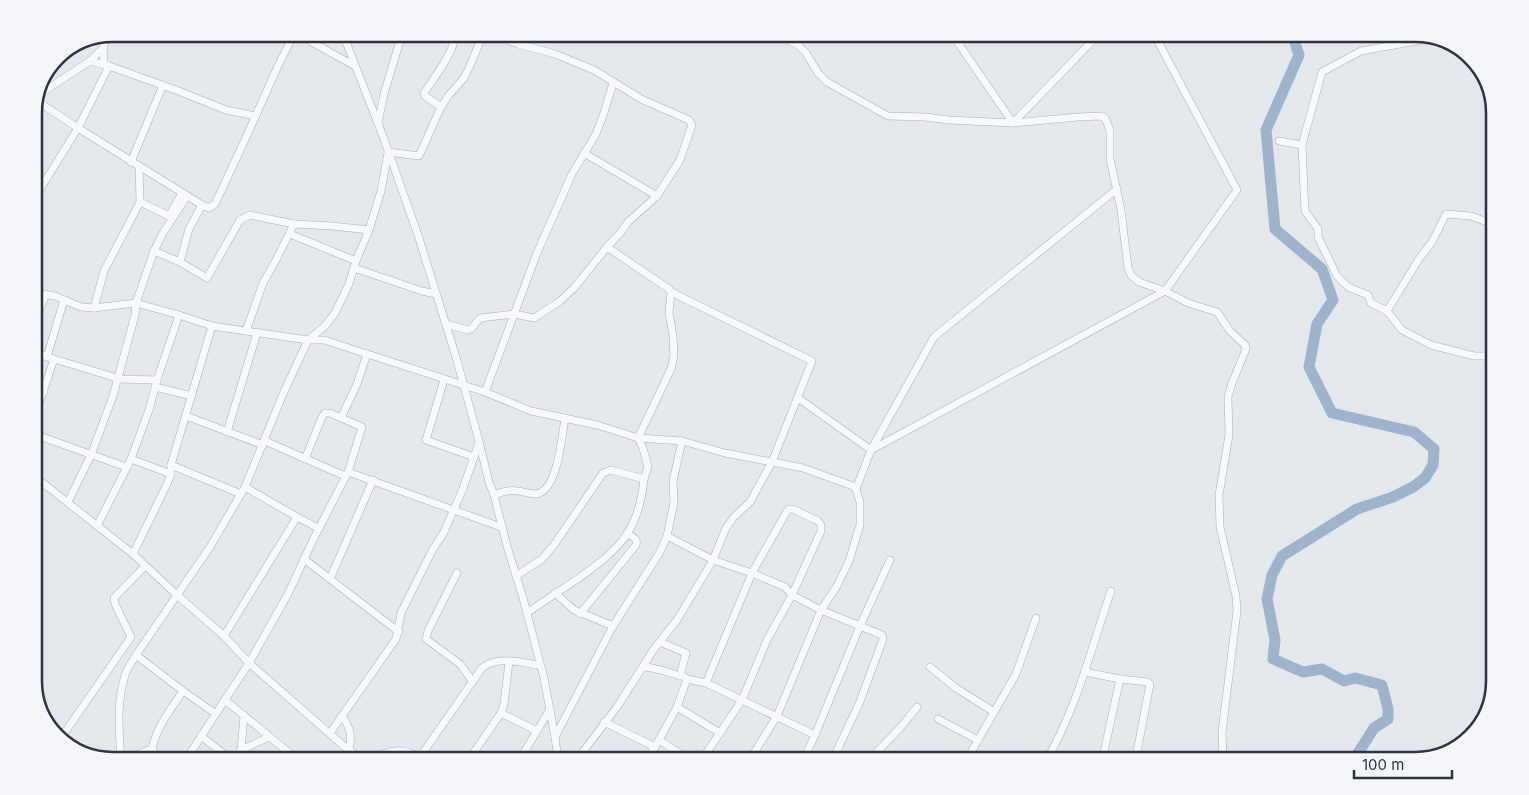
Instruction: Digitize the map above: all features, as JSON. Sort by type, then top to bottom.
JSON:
[{"type":"street","points":[[44,105],[132,162],[209,208],[215,204],[278,66],[291,43]]},
{"type":"street","points":[[313,43],[355,66]]},
{"type":"street","points":[[346,43],[378,123],[418,235],[446,324],[494,495],[501,527],[527,612],[550,709],[557,752]]},
{"type":"street","points":[[378,123],[384,94],[399,43]]},
{"type":"street","points":[[441,107],[425,96],[424,93],[453,43]]},
{"type":"street","points":[[388,152],[418,156],[441,107],[464,78],[479,43]]},
{"type":"street","points":[[446,324],[468,330],[480,318],[514,314],[534,318],[550,309],[574,288],[628,222],[657,196],[680,160],[691,128],[691,122],[641,99],[594,70],[555,54],[515,43]]},
{"type":"street","points":[[794,43],[806,53],[826,82],[888,116],[1014,123],[1078,117],[1101,116],[1105,118],[1110,130],[1110,159],[1117,189],[1128,268],[1131,274],[1139,282],[1165,291],[1188,304],[1217,312],[1230,331],[1245,345],[1246,349],[1228,397],[1229,435],[1219,495],[1220,527],[1236,596],[1237,611],[1222,732],[1223,752]]},
{"type":"street","points":[[958,43],[1014,123]]},
{"type":"street","points":[[1014,123],[1090,43]]},
{"type":"street","points":[[871,450],[1165,291],[1237,190],[1159,43]]},
{"type":"street","points":[[1406,43],[1362,51],[1322,72],[1302,145],[1305,211],[1318,229],[1318,237],[1336,276],[1348,288],[1368,296],[1371,303],[1387,311],[1402,330],[1431,345],[1474,356],[1486,357]]},
{"type":"street","points":[[47,89],[90,61],[103,48],[104,44]]},
{"type":"street","points":[[43,184],[78,128],[107,65],[103,48]]},
{"type":"street","points":[[90,61],[107,65],[163,85],[226,110],[256,116]]},
{"type":"street","points":[[484,392],[537,254],[572,174],[596,134],[613,83]]},
{"type":"street","points":[[132,162],[163,85]]},
{"type":"street","points":[[1279,141],[1302,145]]},
{"type":"street","points":[[120,752],[118,717],[121,693],[127,671],[210,547],[243,490],[308,340],[325,326],[349,284],[381,191],[388,152]]},
{"type":"street","points":[[584,153],[657,196]]},
{"type":"street","points":[[94,308],[104,270],[140,202],[139,166]]},
{"type":"street","points":[[856,489],[871,450],[934,337],[1117,189]]},
{"type":"street","points":[[140,202],[169,216],[184,194]]},
{"type":"street","points":[[68,502],[91,455],[118,380],[135,315],[136,303],[154,251],[184,194]]},
{"type":"street","points":[[180,262],[189,229],[202,205]]},
{"type":"street","points":[[1387,311],[1419,259],[1432,242],[1446,214],[1471,216],[1486,222]]},
{"type":"street","points":[[154,251],[180,262],[206,278],[240,220],[247,216],[294,224],[369,230]]},
{"type":"street","points":[[246,331],[263,283],[294,224]]},
{"type":"street","points":[[290,234],[355,265],[422,291],[436,294]]},
{"type":"street","points":[[582,752],[617,707],[648,658],[677,620],[712,560],[726,528],[734,517],[750,502],[772,462],[812,362],[672,292],[607,248]]},
{"type":"street","points":[[527,612],[587,572],[604,558],[622,542],[635,519],[641,501],[648,466],[638,438],[670,369],[674,356],[669,313],[672,292]]},
{"type":"street","points":[[43,294],[81,307],[94,308],[136,303],[212,326],[308,340],[324,340],[484,392],[531,411],[597,426],[638,438],[682,441],[725,453],[803,468],[853,486],[856,489],[860,502],[860,525],[849,561],[837,586],[822,610],[777,716],[755,752]]},
{"type":"street","points":[[43,301],[46,294]]},
{"type":"street","points":[[44,392],[64,300]]},
{"type":"street","points":[[98,526],[131,459],[149,410],[179,315]]},
{"type":"street","points":[[133,554],[171,474],[171,465],[212,326]]},
{"type":"street","points":[[227,432],[257,333]]},
{"type":"street","points":[[43,354],[108,375],[118,380],[156,384],[192,396]]},
{"type":"street","points":[[341,418],[357,384],[367,354]]},
{"type":"street","points":[[444,380],[426,440],[474,458]]},
{"type":"street","points":[[798,398],[871,450]]},
{"type":"street","points":[[191,752],[249,663],[288,594],[318,528],[346,474],[362,427],[330,413],[325,413],[305,459]]},
{"type":"street","points":[[186,416],[346,474],[373,480],[501,527]]},
{"type":"street","points":[[494,495],[511,489],[536,494],[543,492],[552,480],[556,470],[565,418]]},
{"type":"street","points":[[43,437],[126,467]]},
{"type":"street","points":[[330,733],[396,639],[401,612],[454,510],[479,441]]},
{"type":"street","points":[[555,737],[613,626],[660,552],[667,536],[674,502],[673,481],[682,441]]},
{"type":"street","points":[[131,459],[171,474]]},
{"type":"street","points":[[171,465],[243,490],[318,528]]},
{"type":"street","points":[[516,576],[542,558],[554,545],[603,473],[611,470],[644,479]]},
{"type":"street","points":[[330,579],[373,480]]},
{"type":"street","points":[[43,483],[133,554],[224,636],[249,663],[352,752]]},
{"type":"street","points":[[706,683],[752,573],[787,511],[793,509],[818,521],[821,525],[821,531],[792,595],[767,640],[742,700],[707,752]]},
{"type":"street","points":[[224,636],[297,517]]},
{"type":"street","points":[[580,614],[636,545],[635,538],[628,534]]},
{"type":"street","points":[[667,536],[712,560],[752,573],[785,587],[792,595],[822,610],[882,635],[883,638],[859,704],[836,752]]},
{"type":"street","points":[[304,559],[398,632]]},
{"type":"street","points":[[807,752],[890,560]]},
{"type":"street","points":[[65,733],[131,637],[114,598],[145,566]]},
{"type":"street","points":[[457,573],[428,631],[426,639],[460,664],[473,682]]},
{"type":"street","points":[[1051,752],[1060,738],[1072,708],[1111,591]]},
{"type":"street","points":[[555,593],[580,614],[613,626]]},
{"type":"street","points":[[971,752],[1016,674],[1036,618]]},
{"type":"street","points":[[651,752],[677,707],[684,678],[686,653],[660,642]]},
{"type":"street","points":[[136,655],[182,691],[216,714]]},
{"type":"street","points":[[428,752],[482,668],[490,662],[500,661],[540,665]]},
{"type":"street","points":[[474,752],[501,713],[504,704],[509,662]]},
{"type":"street","points":[[644,667],[655,668],[706,683],[815,735]]},
{"type":"street","points":[[930,667],[956,688],[994,712]]},
{"type":"street","points":[[1085,672],[1148,682],[1150,684],[1137,752]]},
{"type":"street","points":[[1104,752],[1120,679]]},
{"type":"street","points":[[146,752],[152,750],[154,741],[165,718],[182,691]]},
{"type":"street","points":[[225,700],[288,752]]},
{"type":"street","points":[[677,707],[720,733]]},
{"type":"street","points":[[877,752],[917,707]]},
{"type":"street","points":[[524,752],[550,709]]},
{"type":"street","points":[[501,713],[537,731]]},
{"type":"street","points":[[240,750],[244,716]]},
{"type":"street","points":[[342,716],[347,723],[352,737],[349,750]]},
{"type":"street","points":[[938,719],[978,740]]},
{"type":"street","points":[[604,722],[655,747]]},
{"type":"street","points":[[202,736],[222,752]]},
{"type":"street","points":[[240,750],[269,737]]},
{"type":"street","points":[[659,740],[677,752]]},
{"type":"street","points":[[391,752],[398,750],[406,752]]},
{"type":"waterway","points":[[1295,43],[1299,55],[1266,130],[1275,229],[1322,269],[1333,300],[1317,324],[1309,367],[1332,413],[1414,432],[1434,449],[1433,465],[1425,478],[1413,487],[1393,497],[1357,509],[1282,556],[1272,575],[1267,599],[1275,640],[1273,659],[1303,672],[1322,669],[1344,681],[1355,678],[1382,685],[1388,709],[1388,719],[1374,728],[1359,752]]}]
